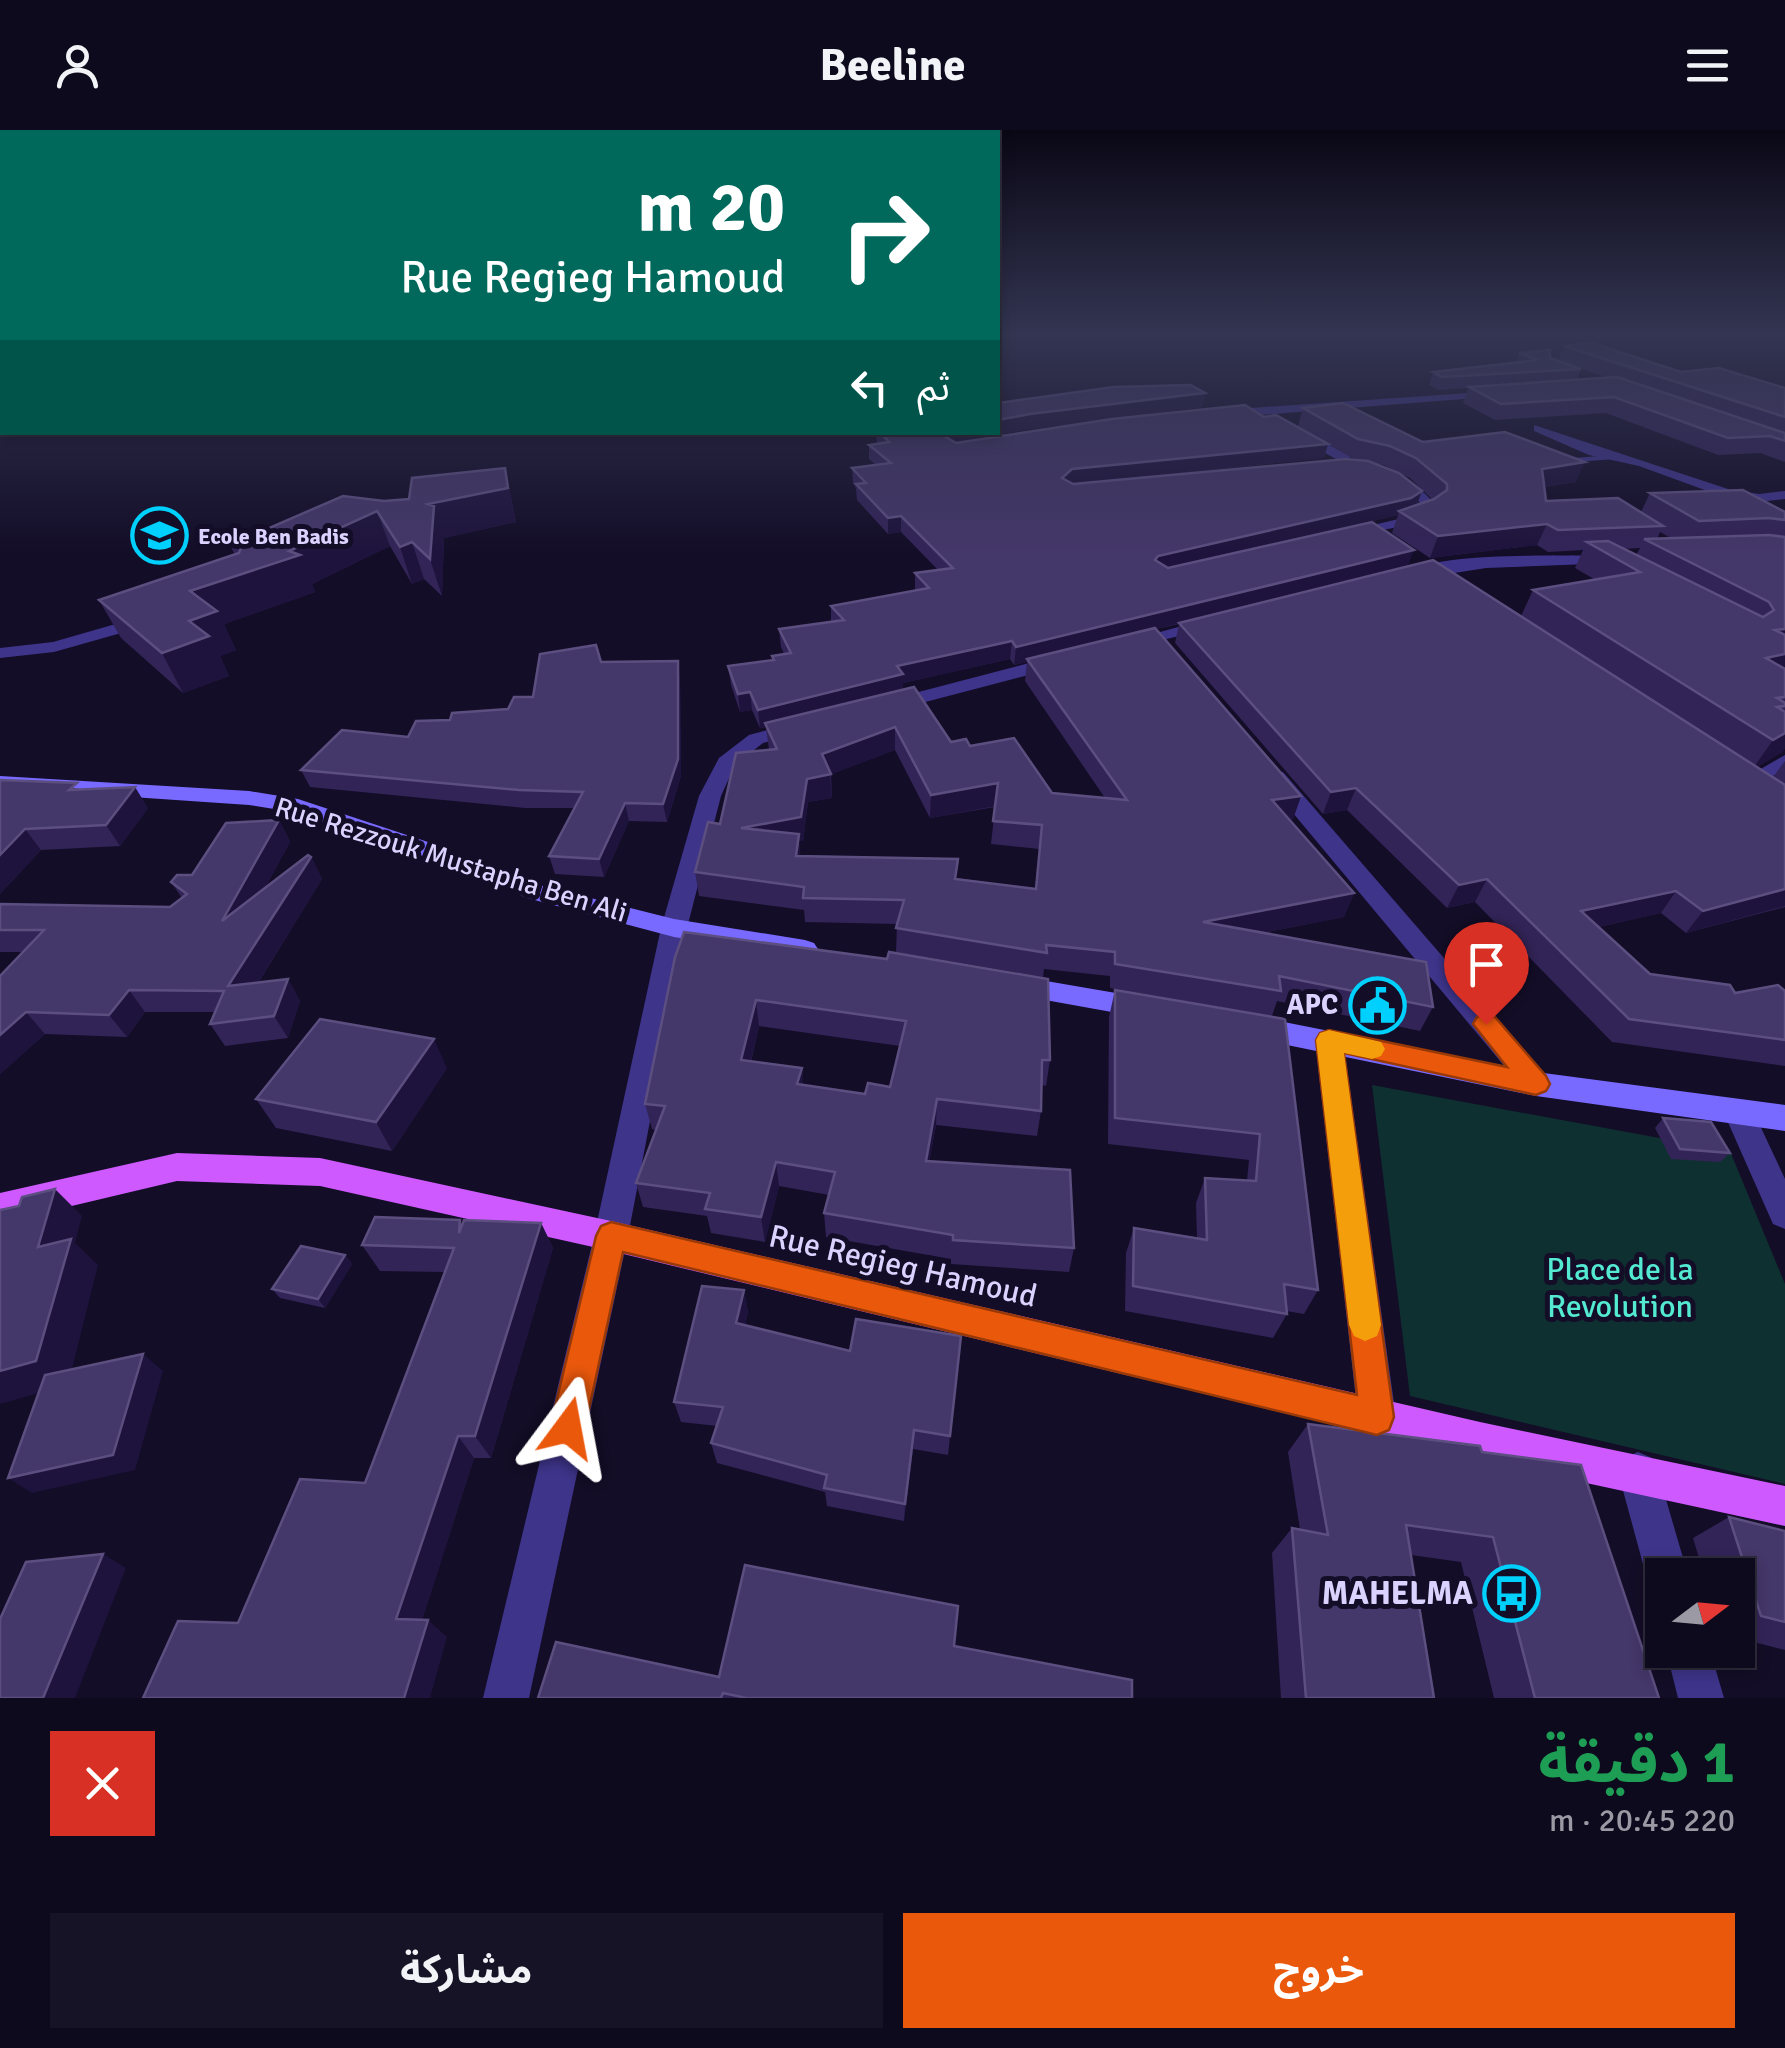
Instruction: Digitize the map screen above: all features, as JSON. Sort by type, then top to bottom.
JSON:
[{"type":"main road","name":"Rue Rezzouk Mustapha Ben Ali","points":[[0,782],[249,798],[298,806],[536,892],[674,928],[823,952]]},
{"type":"main road","points":[[998,983],[1173,1013]]},
{"type":"main road","points":[[1232,1023],[1536,1084],[1785,1118]]},
{"type":"main road","name":"Rue Regieg Hamoud","points":[[0,1208],[177,1167],[320,1172],[611,1236],[1377,1417],[1785,1506]]},
{"type":"street","points":[[1202,416],[1283,408]]},
{"type":"street","points":[[1255,410],[1346,459],[1342,466]]},
{"type":"street","points":[[1538,428],[1612,457],[1644,463],[1730,494],[1759,498],[1785,495]]},
{"type":"street","points":[[1300,470],[1342,466],[1370,470],[1423,497],[1430,508],[1412,520],[1330,539]]},
{"type":"street","points":[[1371,530],[1464,591]]},
{"type":"street","points":[[1396,578],[1501,559],[1615,563]]},
{"type":"street","points":[[0,653],[68,644],[160,616]]},
{"type":"street","points":[[1117,646],[1162,644],[1229,619]]},
{"type":"street","points":[[870,710],[1079,656]]},
{"type":"street","points":[[506,1698],[611,1236],[674,928],[710,796],[726,762],[756,740],[813,725]]},
{"type":"street","points":[[1257,756],[1536,1084]]},
{"type":"street","points":[[1773,798],[1741,777],[1785,761]]},
{"type":"street","points":[[1329,1040],[1377,1417]]},
{"type":"street","points":[[1738,1111],[1785,1214]]},
{"type":"street","points":[[1638,1472],[1661,1558]]},
{"type":"street","points":[[1693,1668],[1701,1698]]},
{"type":"lane","points":[[1551,462],[1612,457]]},
{"type":"green space","name":"Place de la Revolution","points":[[1372,1085],[1730,1151],[1785,1284],[1785,1484],[1410,1396]]},
{"type":"building","points":[[1000,408],[1079,408],[1000,420]]},
{"type":"building","points":[[1250,408],[1264,417],[1276,415],[1328,444],[1072,469],[1062,478],[1073,484],[1346,459],[1368,461],[1399,473],[1422,491],[1411,498],[1158,556],[1155,560],[1168,568],[1372,522],[1414,550],[1016,647],[1012,641],[897,666],[903,674],[758,710],[750,692],[738,694],[728,666],[774,660],[772,656],[791,653],[779,629],[844,620],[831,606],[929,588],[915,573],[953,568],[901,516],[888,518],[856,484],[866,483],[852,468],[891,463],[869,445],[889,442],[883,435],[947,435],[956,443],[1112,419]]},
{"type":"building","points":[[1303,408],[1354,408],[1423,442],[1505,432],[1585,462],[1542,469],[1546,501],[1618,498],[1663,526],[1558,530],[1547,524],[1438,536],[1399,511],[1434,499],[1447,490],[1447,484],[1416,458],[1390,446],[1358,439]]},
{"type":"building","points":[[1645,408],[1711,408],[1785,433],[1785,441],[1770,436],[1728,438]]},
{"type":"building","points":[[1758,408],[1785,408],[1785,417]]},
{"type":"building","points":[[505,468],[508,488],[428,504],[434,506],[430,559],[412,542],[400,547],[377,511],[289,551],[300,555],[190,591],[217,611],[189,621],[209,636],[162,653],[99,600],[239,553],[241,548],[230,545],[343,496],[384,501],[409,499],[412,478]]},
{"type":"building","points":[[1743,490],[1785,512],[1785,520],[1699,521],[1650,493]]},
{"type":"building","points":[[1785,537],[1785,629],[1775,630],[1785,635],[1785,654],[1766,658],[1785,669],[1785,697],[1777,698],[1785,706],[1777,707],[1785,712],[1785,733],[1773,740],[1533,590],[1640,572],[1587,542],[1608,541],[1763,617],[1774,610],[1769,602],[1644,539]]},
{"type":"building","points":[[1433,560],[1785,785],[1785,889],[1703,911],[1676,891],[1581,911],[1650,974],[1730,985],[1735,993],[1778,985],[1785,991],[1785,1040],[1629,1019],[1487,879],[1459,885],[1356,788],[1331,792],[1179,623]]},
{"type":"building","points":[[1155,628],[1301,796],[1272,800],[1354,893],[1203,922],[1426,962],[1433,1007],[1279,976],[1281,991],[1115,964],[1115,952],[1046,945],[1047,953],[896,928],[904,900],[803,898],[804,887],[695,872],[708,822],[720,824],[736,753],[777,749],[765,723],[914,687],[951,742],[966,739],[970,746],[1014,738],[1052,793],[1127,800],[1027,659]],"holes":[[[895,727],[931,795],[998,783],[993,821],[1042,825],[1036,889],[955,879],[958,859],[796,856],[799,834],[741,828],[801,817],[807,779],[831,774],[822,754]]]},
{"type":"building","points":[[596,645],[601,662],[678,661],[678,759],[663,804],[625,803],[599,859],[549,856],[583,792],[301,770],[342,730],[408,737],[416,721],[450,720],[452,713],[508,709],[514,697],[533,697],[540,654]]},
{"type":"building","points":[[0,780],[77,783],[69,790],[135,787],[106,825],[25,829],[0,855]]},
{"type":"building","points":[[279,820],[222,921],[308,855],[311,857],[228,986],[288,979],[274,1016],[210,1024],[224,991],[129,990],[109,1015],[26,1012],[0,1035],[0,976],[44,930],[0,930],[0,904],[170,907],[187,894],[171,882],[177,875],[192,875],[226,823]]},
{"type":"building","points":[[684,932],[887,959],[889,952],[1048,979],[1050,1060],[1042,1060],[1041,1111],[937,1099],[926,1161],[1070,1170],[1074,1248],[953,1240],[953,1235],[824,1213],[835,1172],[776,1162],[761,1217],[705,1209],[710,1193],[636,1183],[665,1106],[645,1104],[675,957]],"holes":[[[756,1000],[906,1021],[890,1087],[868,1083],[865,1094],[797,1084],[802,1068],[741,1060]]]},
{"type":"building","points":[[1115,990],[1285,1019],[1318,1290],[1284,1284],[1287,1314],[1133,1286],[1134,1228],[1207,1240],[1205,1178],[1256,1181],[1260,1134],[1115,1118]]},
{"type":"building","points":[[320,1019],[434,1039],[376,1122],[256,1099]]},
{"type":"building","points":[[1663,1118],[1711,1122],[1730,1153],[1680,1149]]},
{"type":"building","points":[[55,1189],[38,1247],[71,1239],[36,1361],[0,1371],[0,1210],[19,1206],[22,1197]]},
{"type":"building","points":[[375,1217],[460,1220],[459,1233],[464,1220],[541,1223],[475,1436],[458,1436],[396,1619],[428,1620],[404,1698],[143,1698],[178,1621],[238,1623],[300,1479],[365,1483],[454,1248],[362,1245]]},
{"type":"building","points":[[301,1246],[345,1255],[318,1299],[272,1289]]},
{"type":"building","points":[[702,1286],[744,1290],[736,1323],[850,1351],[856,1319],[961,1336],[950,1436],[914,1430],[905,1504],[824,1488],[827,1475],[711,1443],[723,1407],[674,1402]]},
{"type":"building","points":[[143,1354],[113,1455],[8,1478],[45,1375]]},
{"type":"building","points":[[1308,1424],[1480,1446],[1482,1452],[1581,1465],[1645,1656],[1645,1668],[1649,1668],[1659,1698],[1535,1698],[1493,1537],[1406,1525],[1434,1698],[1306,1698],[1292,1528],[1328,1535]]},
{"type":"building","points":[[1729,1517],[1785,1531],[1785,1622],[1761,1616],[1755,1597],[1755,1558],[1742,1558]]},
{"type":"building","points":[[103,1554],[43,1698],[0,1698],[0,1619],[26,1562]]},
{"type":"building","points":[[745,1565],[958,1606],[954,1646],[1132,1680],[1132,1698],[746,1698],[723,1693],[721,1698],[538,1698],[556,1642],[719,1677]]},
{"type":"slow traffic","points":[[1365,1325],[1329,1040],[1372,1049]]},
{"type":"place","name":"Ecole Ben Badis","points":[[159,536]]},
{"type":"place","name":"APC","points":[[1377,1005]]},
{"type":"place","name":"MAHELMA","points":[[1512,1593]]},
{"type":"route","points":[[568,1428],[611,1236],[1377,1417],[1329,1040],[1536,1084],[1486,1024]]}]
